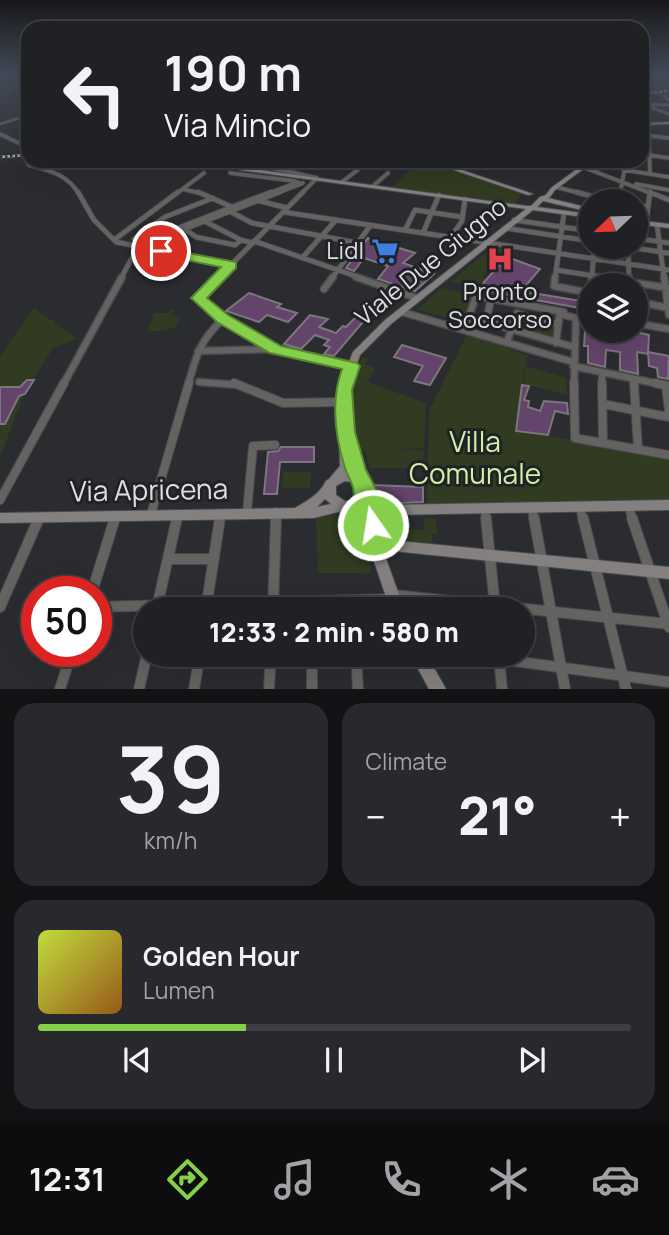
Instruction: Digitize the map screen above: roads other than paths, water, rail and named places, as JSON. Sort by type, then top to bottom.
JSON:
[{"type":"main road","points":[[649,123],[669,123]]},
{"type":"main road","points":[[239,168],[578,215]]},
{"type":"main road","points":[[451,168],[578,207]]},
{"type":"main road","points":[[556,187],[582,168]]},
{"type":"main road","name":"Viale Due Giugno","points":[[382,564],[373,525],[356,504],[333,501],[331,485],[346,467],[343,390],[356,354],[417,298],[514,220],[527,208],[532,195],[550,194],[556,187]]},
{"type":"main road","points":[[527,208],[532,195]]},
{"type":"main road","points":[[648,223],[669,226]]},
{"type":"main road","name":"Viale Due Giugno","points":[[345,432],[365,494],[356,504]]},
{"type":"main road","points":[[298,512],[312,506],[331,485],[349,477],[363,484]]},
{"type":"main road","name":"Viale Due Giugno","points":[[356,504],[364,517],[393,597]]},
{"type":"main road","name":"Via Apricena","points":[[0,518],[314,513],[356,504]]},
{"type":"main road","points":[[373,525],[378,514],[388,510],[669,505]]},
{"type":"main road","points":[[378,544],[669,573]]},
{"type":"main road","points":[[426,667],[438,689]]},
{"type":"street","points":[[649,106],[669,114]]},
{"type":"street","points":[[0,124],[21,118]]},
{"type":"street","points":[[0,134],[21,145]]},
{"type":"street","points":[[650,174],[649,136],[669,138]]},
{"type":"street","points":[[650,155],[669,158]]},
{"type":"street","points":[[40,168],[58,173],[72,183],[94,219],[114,240],[231,265]]},
{"type":"street","points":[[276,168],[317,178]]},
{"type":"street","points":[[341,182],[360,168]]},
{"type":"street","points":[[586,168],[650,189],[669,190]]},
{"type":"street","points":[[621,189],[624,170],[669,177]]},
{"type":"street","points":[[114,240],[204,173]]},
{"type":"street","points":[[230,173],[300,182]]},
{"type":"street","points":[[373,186],[388,173]]},
{"type":"street","points":[[148,243],[150,239],[317,178]]},
{"type":"street","points":[[276,349],[222,318],[199,298],[317,178]]},
{"type":"street","points":[[0,500],[138,247],[206,222],[230,210],[260,201],[300,182]]},
{"type":"street","points":[[556,187],[578,193]]},
{"type":"street","points":[[183,189],[213,198],[252,223],[358,243]]},
{"type":"street","points":[[650,189],[669,200]]},
{"type":"street","points":[[648,207],[650,189]]},
{"type":"street","points":[[423,233],[439,195]]},
{"type":"street","points":[[134,239],[165,216],[213,198]]},
{"type":"street","points":[[451,237],[462,217],[465,199]]},
{"type":"street","points":[[260,201],[285,210],[370,226],[578,256]]},
{"type":"street","points":[[405,230],[415,209],[462,217]]},
{"type":"street","points":[[564,213],[554,286],[578,291]]},
{"type":"street","points":[[302,258],[336,220]]},
{"type":"street","points":[[514,220],[578,229]]},
{"type":"street","points":[[206,222],[241,240],[417,298]]},
{"type":"street","points":[[532,249],[536,223]]},
{"type":"street","points":[[657,225],[660,252],[666,270],[669,316]]},
{"type":"street","points":[[324,289],[370,226]]},
{"type":"street","points":[[505,228],[578,239]]},
{"type":"street","points":[[186,230],[196,237],[235,245],[241,240]]},
{"type":"street","points":[[648,240],[669,243]]},
{"type":"street","points":[[648,250],[669,253]]},
{"type":"street","points":[[592,273],[593,259],[666,270]]},
{"type":"street","points":[[629,259],[629,273]]},
{"type":"street","points":[[556,270],[578,274]]},
{"type":"street","points":[[648,286],[667,288]]},
{"type":"street","points":[[464,330],[476,296],[560,312],[576,318],[573,364],[575,438],[669,455]]},
{"type":"street","points":[[480,334],[486,323],[491,299]]},
{"type":"street","points":[[507,342],[520,304]]},
{"type":"street","points":[[648,304],[668,307]]},
{"type":"street","points":[[401,312],[602,373],[668,386],[669,411]]},
{"type":"street","points":[[556,343],[560,312]]},
{"type":"street","points":[[517,314],[558,324]]},
{"type":"street","points":[[152,514],[198,351],[206,335],[222,318]]},
{"type":"street","points":[[486,323],[574,347]]},
{"type":"street","points":[[648,325],[669,329]]},
{"type":"street","points":[[198,351],[276,349],[352,366]]},
{"type":"street","points":[[602,373],[603,443]]},
{"type":"street","points":[[634,380],[638,449]]},
{"type":"street","points":[[199,382],[234,383],[283,403],[344,402]]},
{"type":"street","points":[[603,404],[669,417]]},
{"type":"street","points":[[247,512],[253,446],[275,445]]},
{"type":"street","points":[[356,504],[388,510]]},
{"type":"street","points":[[535,611],[669,626],[628,506]]},
{"type":"street","points":[[580,508],[625,683]]},
{"type":"street","points":[[485,509],[494,597]]},
{"type":"street","points":[[532,509],[565,689]]},
{"type":"street","points":[[273,597],[276,512]]},
{"type":"street","points":[[208,597],[221,513]]},
{"type":"street","points":[[160,597],[178,514]]},
{"type":"street","points":[[97,576],[116,515]]},
{"type":"street","points":[[0,607],[38,517]]},
{"type":"street","points":[[169,559],[214,559]]},
{"type":"street","points":[[112,607],[133,607]]},
{"type":"street","points":[[535,664],[625,683],[669,682]]},
{"type":"street","points":[[60,689],[67,667]]},
{"type":"street","points":[[139,689],[144,667]]},
{"type":"street","points":[[194,689],[198,667]]},
{"type":"street","points":[[270,689],[271,667]]},
{"type":"street","points":[[312,667],[312,689]]},
{"type":"street","points":[[357,667],[358,689]]},
{"type":"street","points":[[500,667],[502,689]]},
{"type":"railway","points":[[0,157],[21,156]]},
{"type":"place","name":"Lidl","points":[[385,251]]},
{"type":"place","name":"Pronto Soccorso","points":[[500,259]]},
{"type":"park label","name":"Villa Comunale","points":[[475,458]]}]
